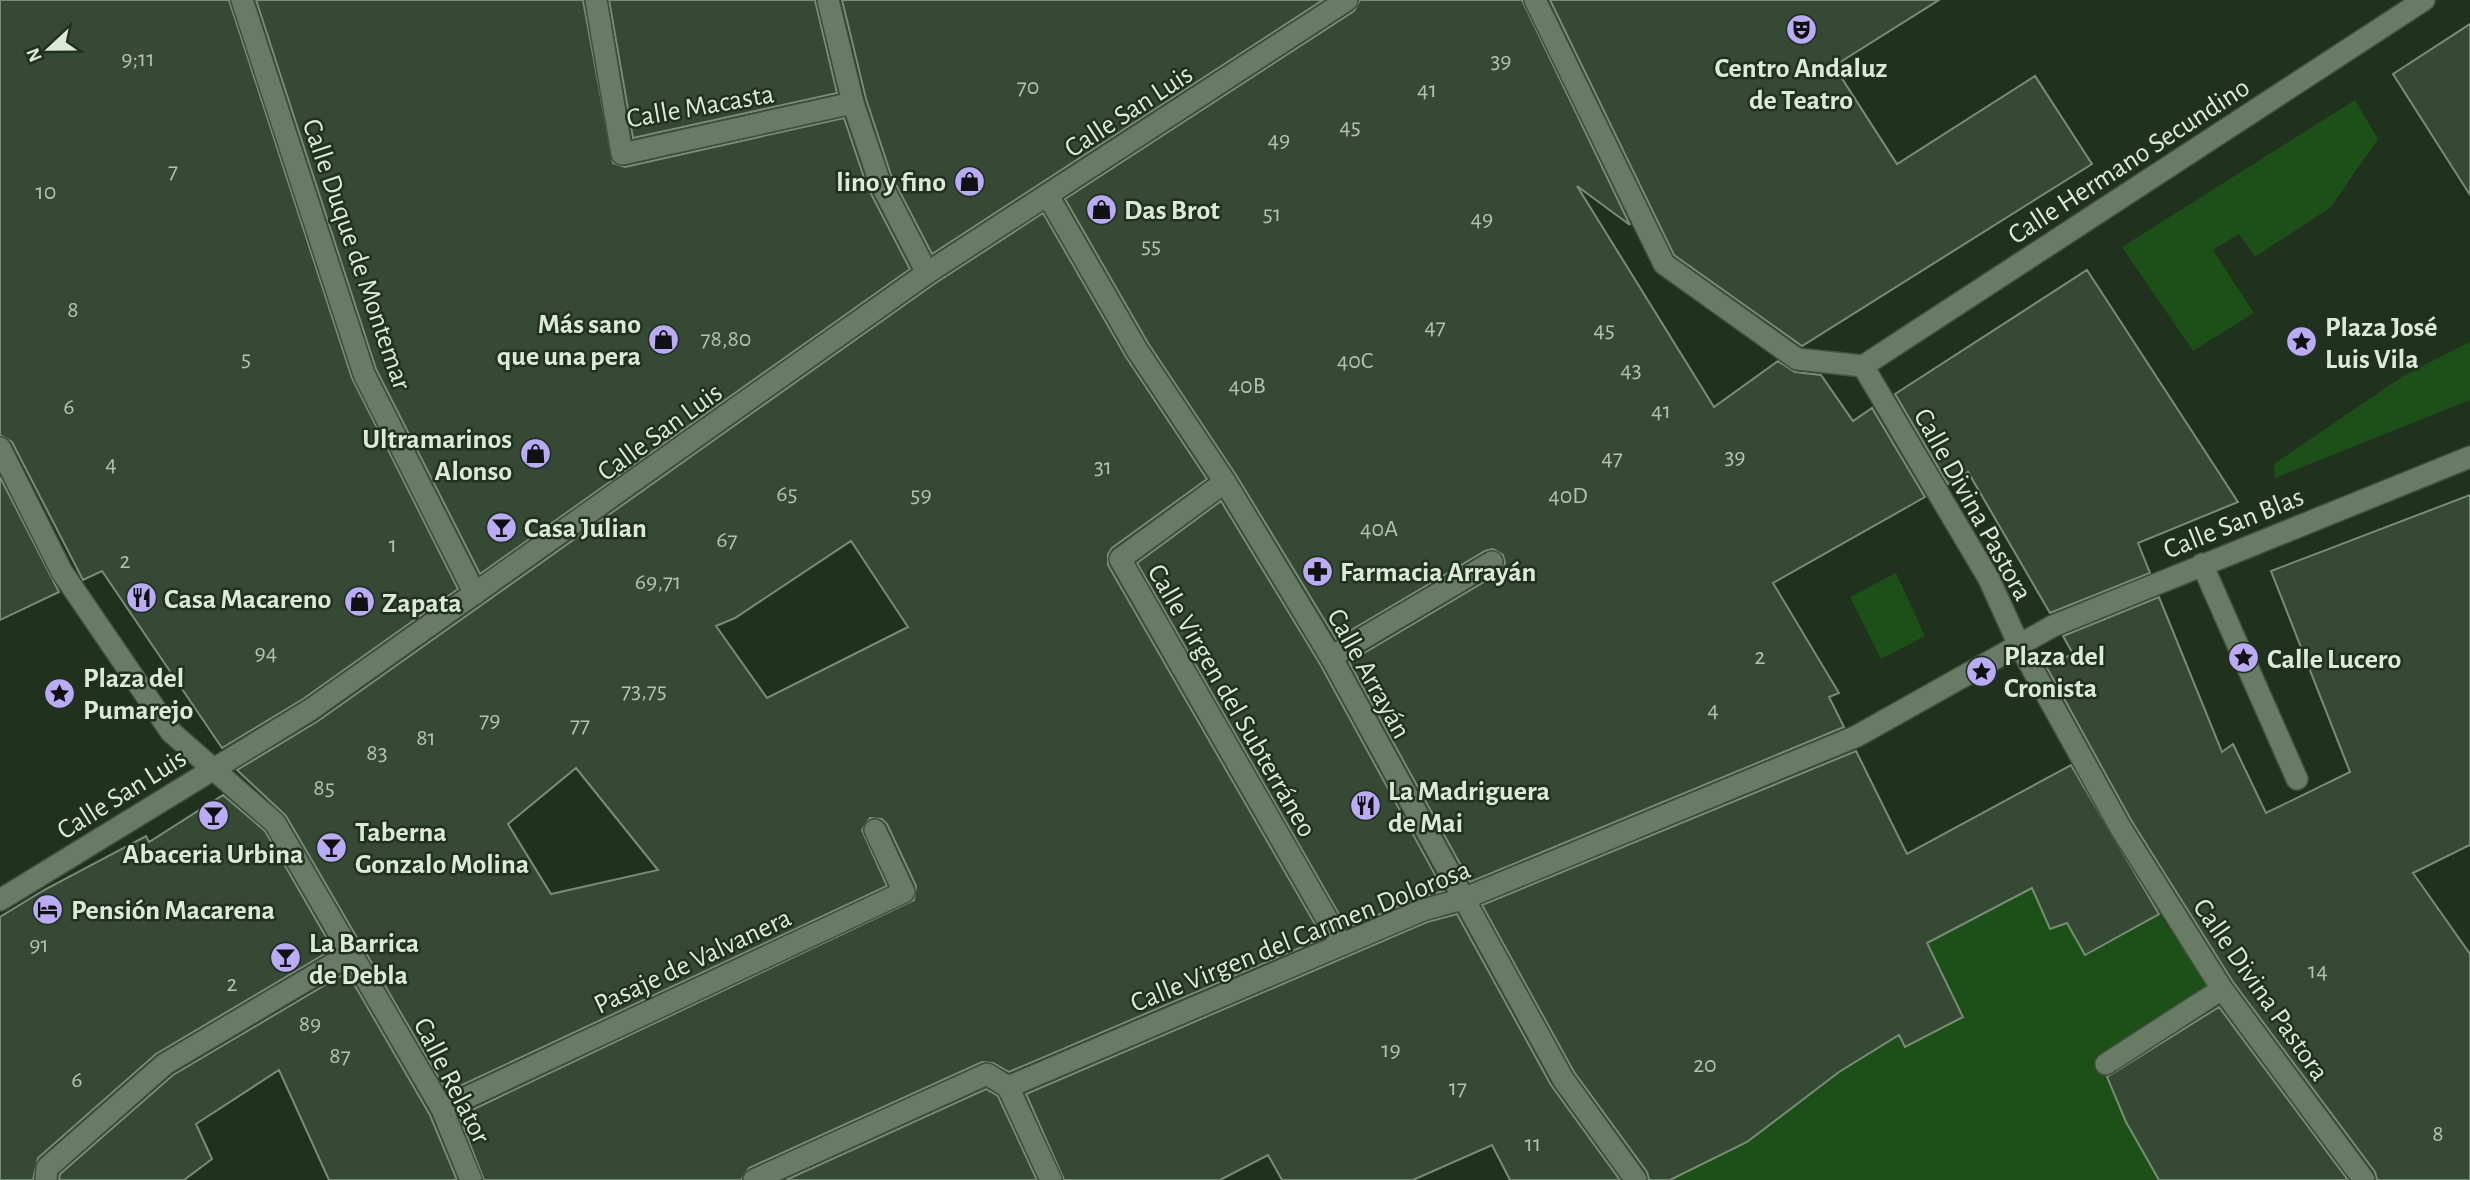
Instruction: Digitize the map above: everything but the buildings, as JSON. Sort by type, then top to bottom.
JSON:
[{"type":"street","name":"Calle Duque de Montemar","points":[[242,0],[364,374],[475,594]]},
{"type":"street","name":"Calle Macasta","points":[[596,0],[621,154],[853,103]]},
{"type":"street","points":[[828,0],[853,103],[879,180],[927,274]]},
{"type":"street","name":"Calle San Luis","points":[[0,900],[310,710],[927,274],[1347,0]]},
{"type":"street","points":[[1535,0],[1664,264],[1797,359],[1863,366]]},
{"type":"street","name":"Calle Hermano Secundino","points":[[1863,366],[2424,0]]},
{"type":"street","name":"Calle Arrayán","points":[[1048,196],[1137,350],[1225,482],[1331,657],[1563,1079],[1636,1180]]},
{"type":"street","name":"Calle Divina Pastora","points":[[1863,366],[1989,579],[2018,643],[2120,827],[2222,989],[2364,1180]]},
{"type":"street","name":"Calle Relator","points":[[0,448],[62,572],[171,732],[275,823],[442,1109],[471,1180]]},
{"type":"street","name":"Calle San Blas","points":[[2018,643],[2202,564],[2470,457]]},
{"type":"street","name":"Calle Virgen del Subterráneo","points":[[1225,482],[1120,559],[1342,945]]},
{"type":"street","points":[[1331,657],[1492,562]]},
{"type":"street","points":[[2202,564],[2297,779]]},
{"type":"street","name":"Calle Virgen del Carmen Dolorosa","points":[[1008,1087],[1423,911],[1463,900],[1857,736],[1987,664],[2018,643]]},
{"type":"street","name":"Pasaje de Valvanera","points":[[442,1109],[904,892],[875,830]]},
{"type":"street","points":[[46,1180],[47,1168],[165,1064],[352,953]]},
{"type":"street","points":[[2106,1064],[2222,989]]},
{"type":"street","points":[[754,1180],[987,1074],[1008,1087],[1051,1180]]},
{"type":"green space","points":[[2355,100],[2378,139],[2331,207],[2255,257],[2239,234],[2213,250],[2254,313],[2193,351],[2122,247]]},
{"type":"green space","points":[[2470,342],[2470,400],[2275,478],[2274,464],[2403,376]]},
{"type":"green space","points":[[1896,573],[1925,636],[1881,659],[1850,597]]},
{"type":"green space","points":[[2065,873],[2033,892],[2050,929],[2067,923],[2085,955],[2114,938],[2132,873],[2209,988],[2097,1058],[2126,1122],[2159,1180],[1670,1180],[1747,1142],[1907,953],[2008,901],[2003,889]]},
{"type":"place","name":"Centro Andaluz de Teatro","points":[[1801,30]]},
{"type":"place","name":"lino y fino","points":[[969,181]]},
{"type":"place","name":"Das Brot","points":[[1101,209]]},
{"type":"place","name":"Más sano que una pera","points":[[664,339]]},
{"type":"place","name":"Plaza José Luis Vila","points":[[2302,342]]},
{"type":"place","name":"Ultramarinos Alonso","points":[[535,454]]},
{"type":"place","name":"Casa Julian","points":[[501,527]]},
{"type":"place","name":"Farmacia Arrayán","points":[[1317,571]]},
{"type":"place","name":"Casa Macareno","points":[[141,598]]},
{"type":"place","name":"Zapata","points":[[359,602]]},
{"type":"place","name":"Calle Lucero","points":[[2244,658]]},
{"type":"place","name":"Plaza del Cronista","points":[[1981,671]]},
{"type":"place","name":"Plaza del Pumarejo","points":[[60,693]]},
{"type":"place","name":"La Madriguera de Mai","points":[[1365,806]]},
{"type":"place","name":"Abaceria Urbina","points":[[213,816]]},
{"type":"place","name":"Taberna Gonzalo Molina","points":[[332,847]]},
{"type":"place","name":"Pensión Macarena","points":[[48,909]]},
{"type":"place","name":"La Barrica de Debla","points":[[286,958]]}]
